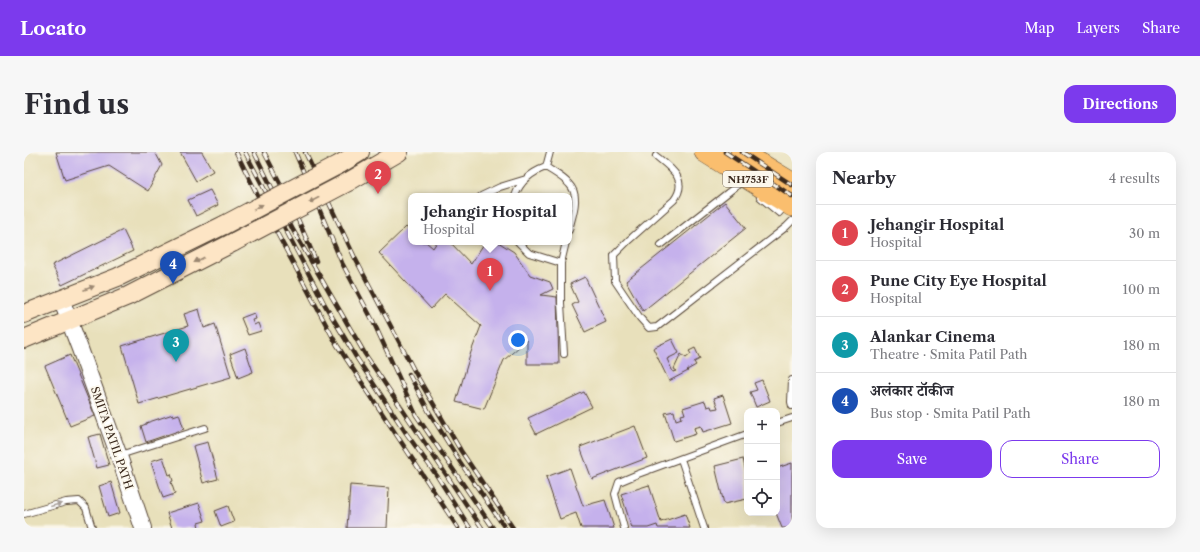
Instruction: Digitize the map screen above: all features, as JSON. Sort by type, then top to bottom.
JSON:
[{"type":"highway","name":"NH753F","points":[[704,152],[747,184],[791,210]]},
{"type":"highway","name":"NH753F","points":[[741,152],[792,183]]},
{"type":"main road","points":[[360,152],[224,225],[118,277],[25,312],[31,336],[128,296],[348,182],[399,152]]},
{"type":"street","name":"SMITA PATIL PATH","points":[[61,299],[119,456],[143,528]]},
{"type":"lane","points":[[546,167],[550,152]]},
{"type":"lane","points":[[656,156],[676,172],[680,186],[678,195],[614,255],[615,281],[648,328],[657,327],[786,227],[791,210]]},
{"type":"lane","points":[[517,193],[526,179],[537,170],[546,167]]},
{"type":"lane","points":[[546,167],[570,184],[574,193],[575,205],[572,218]]},
{"type":"lane","points":[[488,193],[526,179]]},
{"type":"lane","points":[[661,245],[747,184]]},
{"type":"lane","points":[[521,245],[528,253],[561,262]]},
{"type":"lane","points":[[564,354],[561,303],[561,262],[565,245]]},
{"type":"lane","points":[[792,380],[792,406]]},
{"type":"lane","points":[[780,423],[792,418]]},
{"type":"lane","points":[[119,456],[205,428]]},
{"type":"lane","points":[[624,528],[616,494],[619,482],[744,435]]},
{"type":"lane","points":[[681,459],[704,528]]},
{"type":"lane","points":[[24,514],[66,502],[78,501],[86,508],[92,528]]},
{"type":"building","points":[[56,152],[155,152],[162,165],[148,191],[109,166],[65,180]]},
{"type":"building","points":[[180,152],[202,152],[213,171],[196,181]]},
{"type":"building","points":[[210,190],[218,205],[196,216],[188,200]]},
{"type":"building","points":[[725,202],[746,228],[643,311],[626,281]]},
{"type":"building","points":[[406,227],[408,229],[408,245],[430,245],[433,248],[435,245],[453,245],[471,264],[483,245],[503,245],[514,252],[530,275],[550,282],[553,289],[541,295],[557,297],[559,364],[527,364],[527,340],[504,360],[484,409],[456,402],[471,352],[481,326],[445,294],[431,309],[379,253]]},
{"type":"building","points":[[123,230],[133,251],[62,285],[52,265]]},
{"type":"building","points":[[585,277],[606,322],[585,332],[572,305],[578,302],[570,284]]},
{"type":"building","points":[[199,309],[204,328],[215,324],[231,377],[139,404],[122,346],[188,326],[184,314]]},
{"type":"building","points":[[254,313],[256,319],[252,320],[254,325],[258,323],[261,331],[248,335],[241,318]]},
{"type":"building","points":[[672,339],[679,353],[667,359],[673,372],[677,371],[674,369],[681,354],[686,358],[691,354],[689,351],[695,348],[700,359],[694,362],[696,365],[687,370],[688,371],[669,381],[653,348]]},
{"type":"building","points":[[245,348],[253,372],[238,378],[230,354]]},
{"type":"building","points":[[70,355],[95,416],[70,426],[45,366]]},
{"type":"building","points":[[762,380],[770,401],[756,407],[750,392],[757,390],[754,383]]},
{"type":"building","points":[[584,392],[592,407],[536,434],[528,418]]},
{"type":"building","points":[[723,395],[732,423],[703,432],[701,426],[694,428],[696,434],[674,441],[665,413],[674,411],[676,420],[682,418],[681,415],[685,414],[683,408],[705,401],[707,407],[711,406],[712,409],[718,408],[714,398]]},
{"type":"building","points":[[173,414],[173,416],[179,414],[184,429],[146,442],[141,426]]},
{"type":"building","points":[[635,426],[647,458],[592,479],[580,447]]},
{"type":"building","points":[[100,434],[109,465],[97,468],[88,437]]},
{"type":"building","points":[[208,442],[218,479],[203,483],[193,446]]},
{"type":"building","points":[[163,457],[169,475],[171,474],[173,481],[171,482],[175,494],[163,498],[151,461]]},
{"type":"building","points":[[743,459],[744,500],[724,504],[715,466]]},
{"type":"building","points":[[792,463],[792,528],[782,528],[777,516],[780,516],[780,467]]},
{"type":"building","points":[[570,468],[583,506],[605,500],[614,528],[581,528],[576,513],[560,519],[546,477]]},
{"type":"building","points":[[111,482],[120,513],[108,517],[99,486]]},
{"type":"building","points":[[350,485],[389,488],[387,528],[347,528]]},
{"type":"building","points":[[649,485],[661,522],[685,514],[690,528],[658,528],[657,525],[648,528],[632,528],[621,494]]},
{"type":"building","points":[[199,503],[205,521],[198,523],[199,528],[172,528],[167,513]]},
{"type":"building","points":[[228,506],[234,522],[221,527],[215,511]]},
{"type":"railway","points":[[236,152],[270,220],[337,345],[458,528]]},
{"type":"railway","points":[[245,152],[325,305],[356,357],[406,433],[437,476],[470,528]]},
{"type":"railway","points":[[254,152],[293,230],[365,354],[482,528]]},
{"type":"railway","points":[[264,152],[293,208],[316,261]]},
{"type":"railway","points":[[295,152],[342,263],[373,321],[416,415],[493,528]]},
{"type":"railway","points":[[305,152],[355,258],[417,376],[461,451],[513,528]]},
{"type":"railway","points":[[725,152],[792,196]]},
{"type":"railway","points":[[742,152],[792,185]]},
{"type":"railway","points":[[409,374],[429,412],[460,462],[505,528]]},
{"type":"place","name":"Pune City Eye Hospital","points":[[378,194]]},
{"type":"place","name":"अलंकार टॉकीज","points":[[173,284]]},
{"type":"place","name":"Jehangir Hospital","points":[[490,291]]},
{"type":"place","name":"Alankar Cinema","points":[[176,362]]}]
